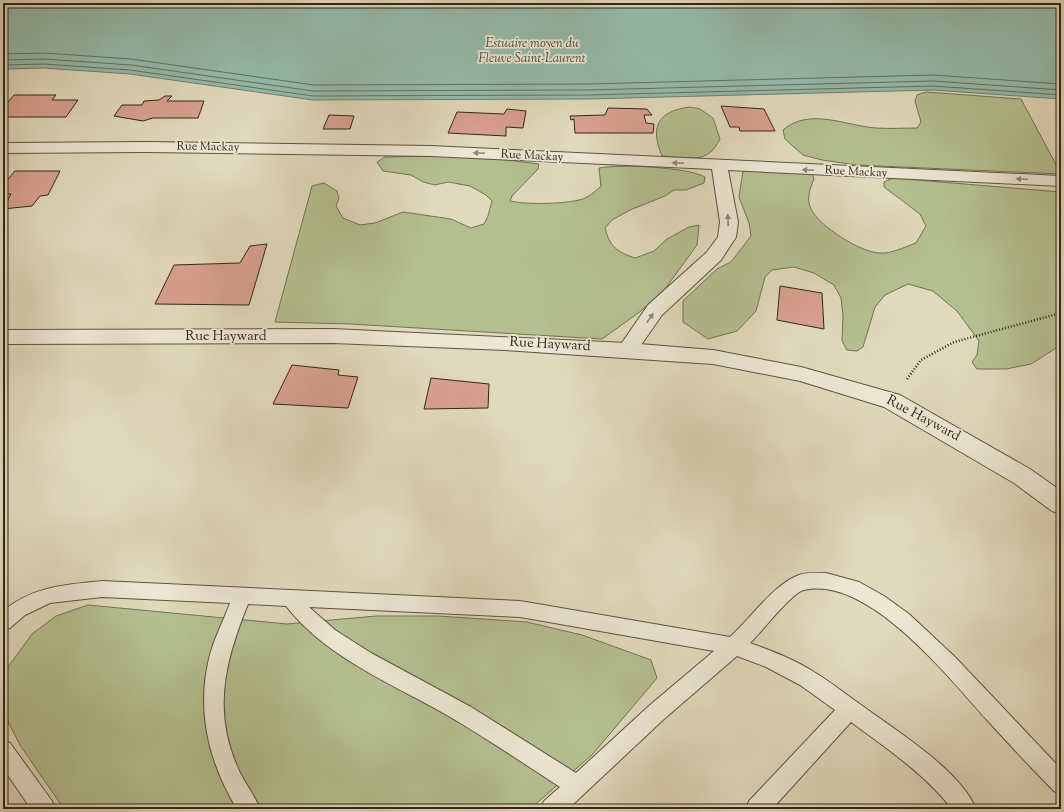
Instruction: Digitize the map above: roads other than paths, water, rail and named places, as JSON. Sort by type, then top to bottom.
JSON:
[{"type":"street","name":"Rue Mackay","points":[[3,148],[162,147],[431,151],[1061,181]]},
{"type":"street","points":[[627,350],[655,310],[714,256],[727,236],[730,222],[719,165]]},
{"type":"street","name":"Rue Hayward","points":[[3,337],[333,336],[627,350],[713,358],[801,374],[892,401],[1022,476],[1061,504]]},
{"type":"lane","points":[[552,809],[657,713],[734,646],[788,591],[799,582],[836,582],[866,595],[904,621],[944,659],[1061,784]]},
{"type":"lane","points":[[3,622],[18,609],[48,595],[95,590],[520,609],[734,646],[772,660],[807,678],[899,745],[946,784],[965,809]]},
{"type":"lane","points":[[242,597],[220,653],[212,702],[217,739],[225,765],[237,791],[249,809]]},
{"type":"lane","points":[[292,599],[306,617],[328,636],[364,659],[464,714],[577,786]]},
{"type":"lane","points":[[757,809],[850,709]]},
{"type":"lane","points":[[3,750],[44,809]]},
{"type":"water","name":"Estuaire moyen du Fleuve Saint-Laurent","points":[[3,3],[1061,3],[1061,99],[933,90],[588,99],[313,100],[130,74],[44,68],[3,69]]}]
